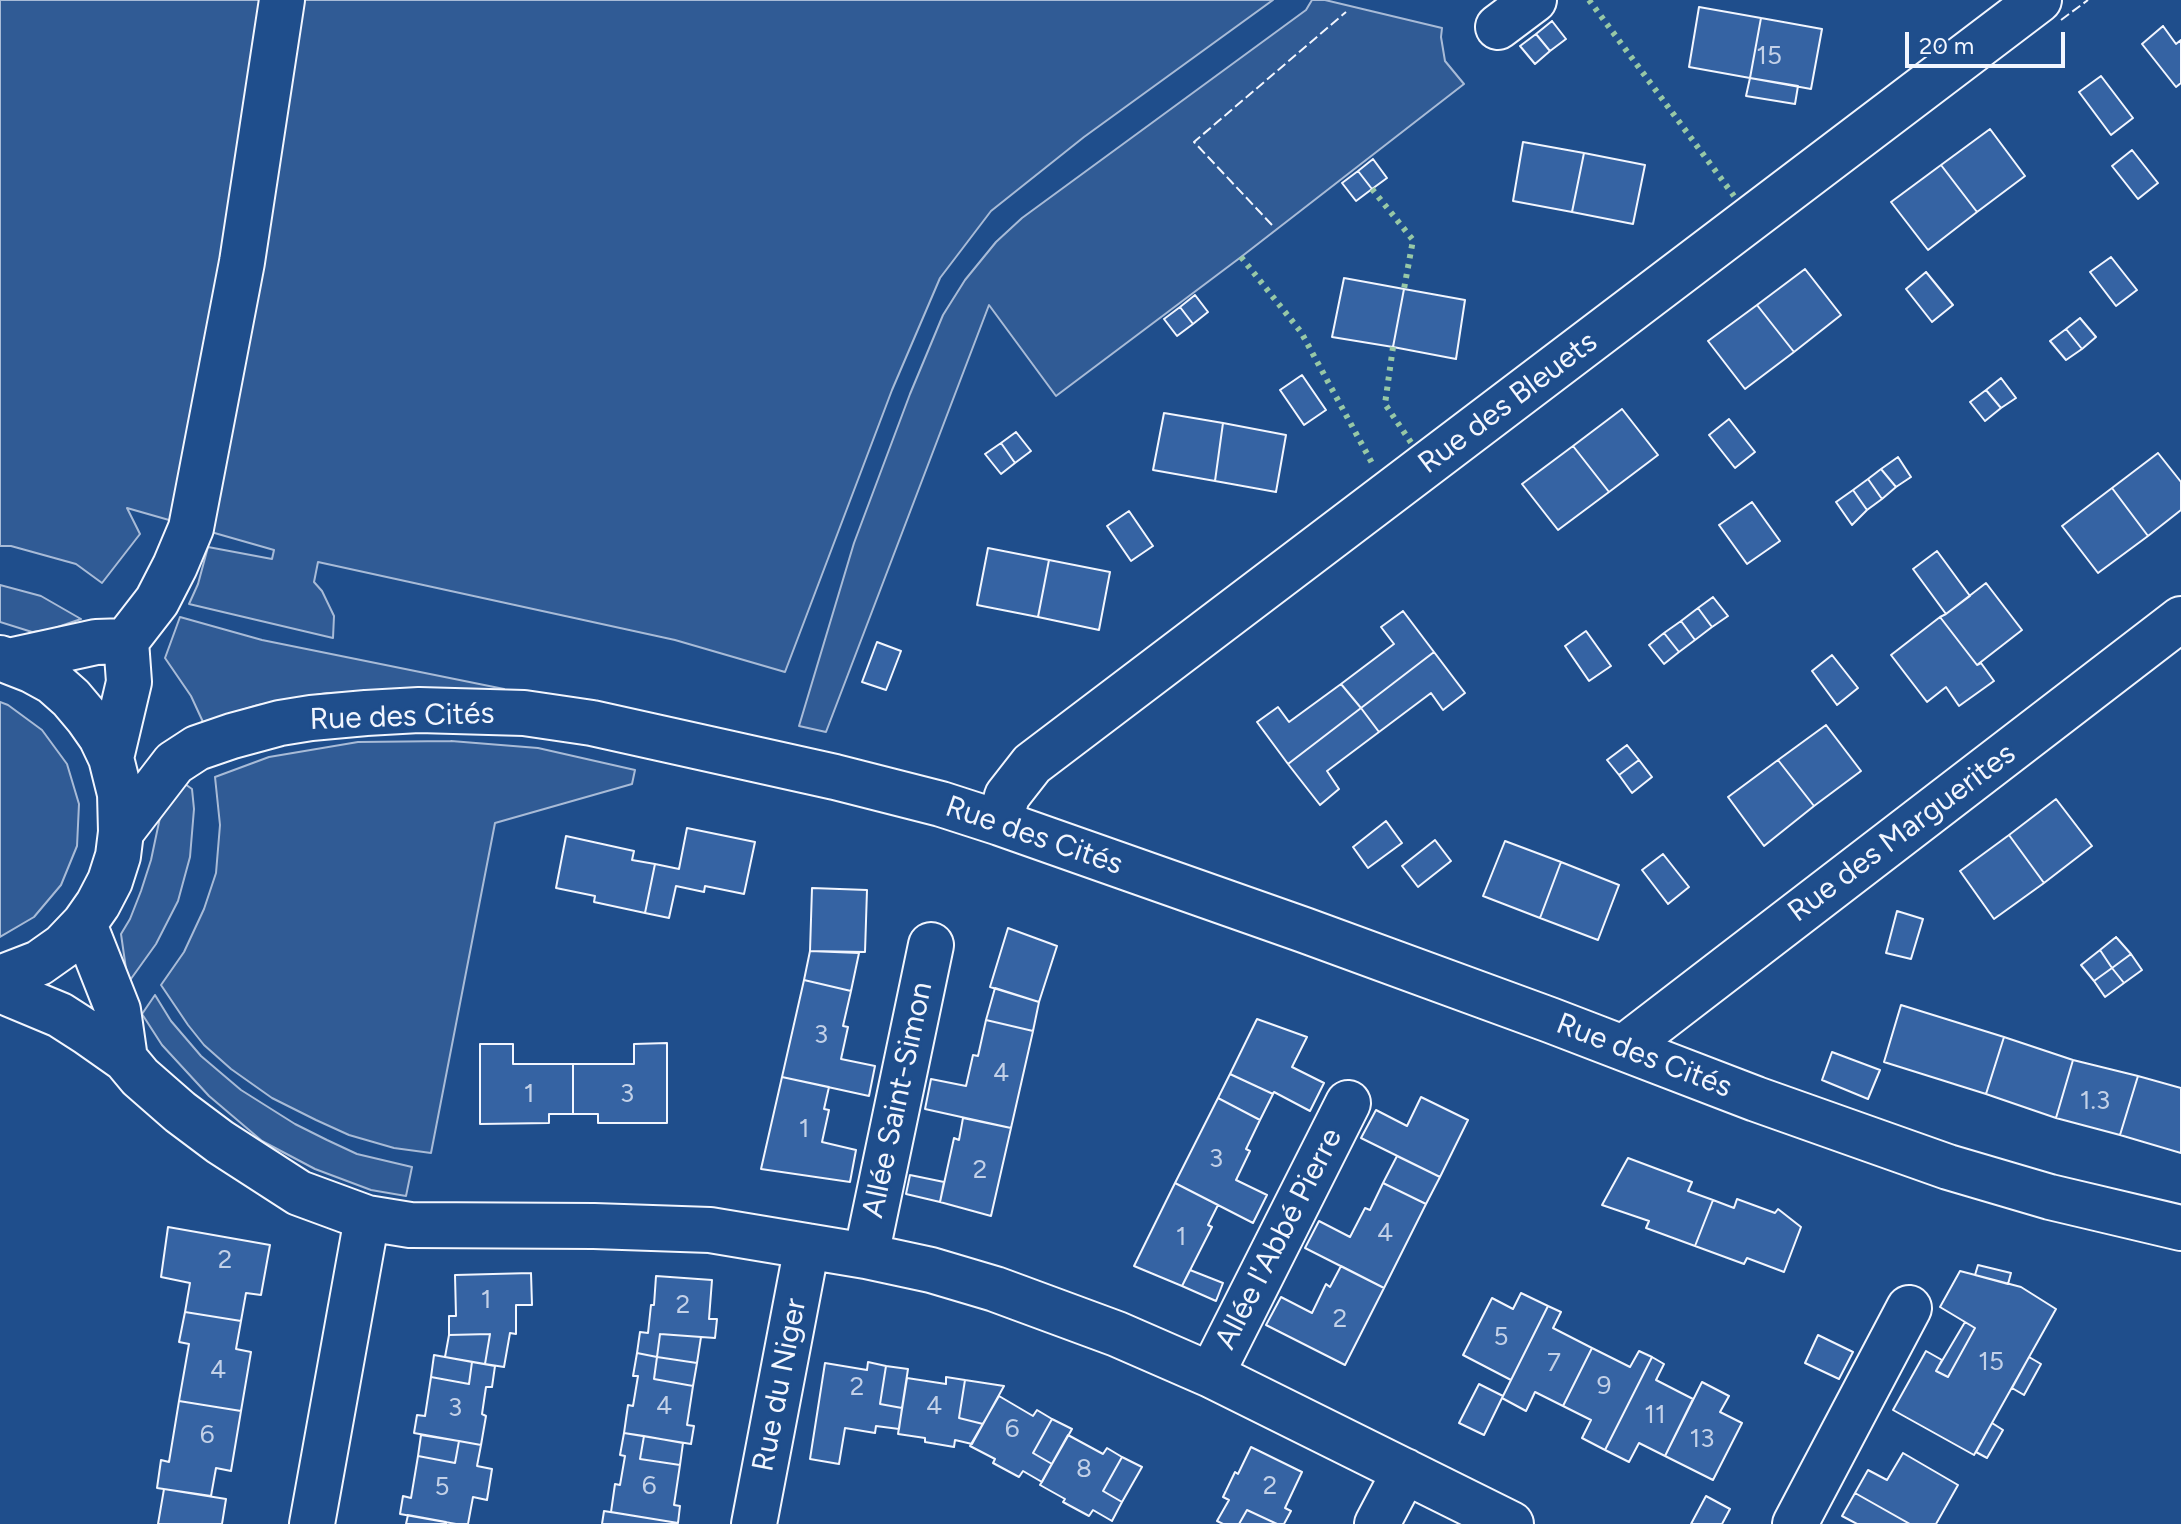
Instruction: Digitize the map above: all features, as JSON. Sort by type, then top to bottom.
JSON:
[{"type":"street","points":[[111,758],[129,682],[126,641],[157,601],[191,528],[242,262],[282,0]]},
{"type":"street","points":[[1498,27],[1534,0]]},
{"type":"street","name":"Rue des Bleuets","points":[[1000,823],[1007,796],[1032,764],[2039,0]]},
{"type":"street","name":"Rue des Marguerites","points":[[1623,1048],[2181,619]]},
{"type":"street","points":[[5,659],[96,642],[126,641]]},
{"type":"street","name":"Rue des Cités","points":[[0,978],[39,963],[63,946],[84,924],[110,881],[121,832],[120,794],[111,758],[94,727],[71,698],[53,682],[5,659]]},
{"type":"street","name":"Rue des Cités","points":[[121,832],[174,763],[197,748],[280,723],[325,716],[419,710],[524,713],[592,723],[941,804],[1318,935],[1756,1099],[1948,1167],[2050,1197],[2181,1228]]},
{"type":"street","points":[[84,924],[118,1010],[125,1059]]},
{"type":"street","name":"Allée Saint-Simon","points":[[866,1256],[931,945]]},
{"type":"street","points":[[0,990],[60,1015],[125,1059],[140,1077],[180,1112],[257,1167],[299,1193],[367,1218],[410,1225],[710,1230],[931,1270],[995,1289],[1117,1334],[1211,1375],[1511,1524]]},
{"type":"street","name":"Allée l'Abbé Pierre","points":[[1211,1375],[1348,1103]]},
{"type":"street","points":[[312,1524],[367,1218]]},
{"type":"street","name":"Rue du Niger","points":[[754,1524],[807,1246]]},
{"type":"street","points":[[1795,1524],[1909,1308]]},
{"type":"street","points":[[1377,1524],[1405,1471]]},
{"type":"shaded area","points":[[0,0],[1273,0],[1084,137],[991,211],[940,278],[892,390],[785,672],[675,640],[318,562],[314,582],[334,616],[333,638],[189,604],[208,547],[272,559],[274,550],[127,508],[140,534],[102,583],[76,564],[11,546],[0,546]]},
{"type":"shaded area","points":[[1312,0],[1325,0],[1442,28],[1445,61],[1464,84],[1056,396],[989,305],[826,732],[799,726],[854,543],[943,315],[965,280],[996,242],[1022,218],[1306,10]]},
{"type":"shaded area","points":[[0,585],[41,596],[81,619],[49,630],[32,632],[0,622]]},
{"type":"shaded area","points":[[180,617],[262,640],[504,689],[501,697],[414,691],[327,693],[258,705],[203,722],[191,696],[165,658]]},
{"type":"shaded area","points":[[0,702],[42,730],[67,764],[79,804],[77,846],[61,885],[34,917],[0,937]]},
{"type":"shaded area","points":[[451,741],[538,748],[635,770],[632,784],[495,823],[431,1153],[394,1148],[349,1135],[272,1098],[204,1045],[161,985],[184,952],[216,873],[220,825],[215,777],[269,757],[358,742]]},
{"type":"shaded area","points":[[185,784],[192,789],[194,809],[190,857],[178,901],[156,944],[128,983],[121,934],[141,891],[162,808]]},
{"type":"shaded area","points":[[155,995],[171,1021],[201,1056],[241,1090],[295,1124],[357,1154],[412,1167],[406,1196],[371,1190],[315,1169],[262,1141],[209,1096],[162,1045],[142,1014]]},
{"type":"building","points":[[1699,7],[1761,18],[1750,78],[1689,67]]},
{"type":"building","points":[[1761,18],[1822,29],[1811,89],[1750,78]]},
{"type":"building","points":[[1552,21],[1566,39],[1550,51],[1536,34]]},
{"type":"building","points":[[2163,26],[2176,44],[2181,40],[2181,83],[2176,87],[2142,44]]},
{"type":"building","points":[[1536,34],[1550,51],[1535,64],[1520,46]]},
{"type":"building","points":[[2101,76],[2133,118],[2111,135],[2079,92]]},
{"type":"building","points":[[1750,78],[1798,86],[1795,104],[1746,96]]},
{"type":"building","points":[[1990,129],[2025,176],[1977,212],[1941,165]]},
{"type":"building","points":[[1523,142],[1584,153],[1572,212],[1513,201]]},
{"type":"building","points":[[2132,150],[2158,183],[2138,199],[2112,166]]},
{"type":"building","points":[[1584,153],[1645,165],[1633,224],[1572,212]]},
{"type":"building","points":[[1373,159],[1387,178],[1372,189],[1358,171]]},
{"type":"building","points":[[1941,165],[1977,212],[1928,250],[1891,202]]},
{"type":"building","points":[[1358,171],[1372,189],[1356,201],[1342,183]]},
{"type":"building","points":[[2111,257],[2137,290],[2116,306],[2090,272]]},
{"type":"building","points":[[1805,269],[1841,315],[1794,352],[1757,305]]},
{"type":"building","points":[[1926,272],[1953,305],[1932,322],[1906,289]]},
{"type":"building","points":[[1344,278],[1404,289],[1393,347],[1332,337]]},
{"type":"building","points":[[1404,289],[1465,300],[1456,359],[1393,347]]},
{"type":"building","points":[[1195,295],[1208,312],[1193,324],[1180,307]]},
{"type":"building","points":[[1757,305],[1794,352],[1745,389],[1708,341]]},
{"type":"building","points":[[1180,307],[1193,324],[1177,336],[1164,319]]},
{"type":"building","points":[[2080,318],[2096,337],[2082,349],[2066,329]]},
{"type":"building","points":[[2066,329],[2082,349],[2066,360],[2050,341]]},
{"type":"building","points":[[1302,375],[1326,410],[1304,425],[1280,390]]},
{"type":"building","points":[[2001,378],[2016,398],[2001,408],[1986,390]]},
{"type":"building","points":[[1986,390],[2001,408],[1985,421],[1970,402]]},
{"type":"building","points":[[1622,409],[1658,455],[1609,492],[1573,446]]},
{"type":"building","points":[[1164,413],[1223,423],[1215,481],[1153,470]]},
{"type":"building","points":[[1729,419],[1755,452],[1735,468],[1709,435]]},
{"type":"building","points":[[1223,423],[1286,435],[1276,492],[1215,481]]},
{"type":"building","points":[[1016,432],[1031,451],[1015,463],[1001,443]]},
{"type":"building","points":[[1001,443],[1015,463],[1001,474],[985,454]]},
{"type":"building","points":[[1573,446],[1609,492],[1558,530],[1522,484]]},
{"type":"building","points":[[2158,453],[2181,482],[2181,510],[2148,536],[2112,488]]},
{"type":"building","points":[[1898,457],[1911,477],[1896,487],[1881,469]]},
{"type":"building","points":[[1881,469],[1896,487],[1882,499],[1868,479]]},
{"type":"building","points":[[1868,479],[1882,499],[1867,510],[1853,490]]},
{"type":"building","points":[[2112,488],[2148,536],[2098,573],[2062,526]]},
{"type":"building","points":[[1853,490],[1867,510],[1852,525],[1836,502]]},
{"type":"building","points":[[1752,502],[1780,541],[1747,564],[1719,525]]},
{"type":"building","points":[[1129,511],[1153,546],[1131,561],[1107,526]]},
{"type":"building","points":[[988,548],[1049,560],[1038,617],[977,605]]},
{"type":"building","points":[[1937,551],[1970,596],[1946,614],[1913,569]]},
{"type":"building","points":[[1049,560],[1110,572],[1099,630],[1038,617]]},
{"type":"building","points":[[1986,583],[2022,630],[1977,665],[1940,617]]},
{"type":"building","points":[[1713,597],[1728,616],[1712,627],[1698,608]]},
{"type":"building","points":[[1698,608],[1712,627],[1695,640],[1681,621]]},
{"type":"building","points":[[1403,611],[1434,652],[1361,708],[1341,684],[1394,644],[1381,627]]},
{"type":"building","points":[[1940,617],[1977,665],[1981,663],[1994,681],[1959,706],[1946,687],[1927,702],[1891,655]]},
{"type":"building","points":[[1681,621],[1695,640],[1679,652],[1664,633]]},
{"type":"building","points":[[1586,631],[1611,666],[1589,681],[1565,646]]},
{"type":"building","points":[[1664,633],[1679,652],[1664,664],[1649,645]]},
{"type":"building","points":[[877,642],[901,651],[886,690],[862,682]]},
{"type":"building","points":[[1434,652],[1465,693],[1443,710],[1431,693],[1379,732],[1361,708]]},
{"type":"building","points":[[1832,655],[1858,688],[1837,705],[1812,671]]},
{"type":"building","points":[[1341,684],[1361,708],[1288,764],[1257,722],[1278,707],[1289,722]]},
{"type":"building","points":[[1361,708],[1379,732],[1327,771],[1339,789],[1320,805],[1288,764]]},
{"type":"building","points":[[1826,725],[1861,771],[1814,806],[1778,760]]},
{"type":"building","points":[[1627,745],[1639,760],[1619,775],[1607,760]]},
{"type":"building","points":[[1639,760],[1652,777],[1632,793],[1619,775]]},
{"type":"building","points":[[1778,760],[1814,806],[1764,846],[1728,797]]},
{"type":"building","points":[[2056,799],[2092,846],[2044,883],[2009,835]]},
{"type":"building","points":[[1386,821],[1402,843],[1368,868],[1353,847]]},
{"type":"building","points":[[687,828],[755,842],[744,894],[705,886],[704,892],[676,886],[669,918],[645,913],[655,864],[679,869]]},
{"type":"building","points":[[2009,835],[2044,883],[1994,919],[1960,871]]},
{"type":"building","points":[[566,836],[634,851],[632,860],[655,864],[645,913],[594,902],[595,896],[556,888]]},
{"type":"building","points":[[1435,840],[1451,861],[1418,887],[1402,866]]},
{"type":"building","points":[[1505,841],[1561,862],[1540,918],[1483,896]]},
{"type":"building","points":[[1663,854],[1689,887],[1668,904],[1642,870]]},
{"type":"building","points":[[1561,862],[1619,885],[1598,940],[1540,918]]},
{"type":"building","points":[[812,888],[867,890],[865,952],[810,951]]},
{"type":"building","points":[[1897,911],[1923,919],[1911,959],[1886,953]]},
{"type":"building","points":[[1008,928],[1057,946],[1039,1002],[990,987]]},
{"type":"building","points":[[2116,937],[2131,954],[2112,968],[2100,950]]},
{"type":"building","points":[[2100,950],[2112,968],[2094,981],[2081,965]]},
{"type":"building","points":[[810,951],[859,953],[851,991],[804,980]]},
{"type":"building","points":[[2131,954],[2142,970],[2124,983],[2112,968]]},
{"type":"building","points":[[2112,968],[2124,983],[2105,997],[2094,981]]},
{"type":"building","points":[[804,980],[851,991],[843,1026],[848,1027],[841,1059],[875,1066],[869,1096],[782,1077]]},
{"type":"building","points":[[995,988],[1039,1002],[1033,1031],[986,1020]]},
{"type":"building","points":[[1901,1005],[2004,1037],[1986,1094],[1884,1062]]},
{"type":"building","points":[[1257,1019],[1307,1037],[1292,1067],[1324,1083],[1310,1111],[1230,1074]]},
{"type":"building","points":[[986,1020],[1033,1031],[1011,1128],[925,1109],[931,1079],[966,1086],[973,1055],[978,1056]]},
{"type":"building","points":[[2004,1037],[2073,1060],[2056,1118],[1986,1094]]},
{"type":"building","points":[[667,1043],[667,1123],[598,1123],[598,1114],[573,1114],[573,1064],[634,1064],[634,1044]]},
{"type":"building","points":[[480,1044],[513,1044],[513,1064],[573,1064],[573,1114],[549,1114],[549,1123],[480,1124]]},
{"type":"building","points":[[1832,1052],[1880,1070],[1868,1099],[1822,1080]]},
{"type":"building","points":[[2073,1060],[2138,1076],[2120,1135],[2056,1118]]},
{"type":"building","points":[[1230,1074],[1273,1094],[1260,1120],[1218,1098]]},
{"type":"building","points":[[2138,1076],[2181,1088],[2181,1153],[2120,1135]]},
{"type":"building","points":[[782,1077],[829,1087],[824,1109],[829,1110],[822,1142],[856,1150],[850,1182],[761,1169]]},
{"type":"building","points":[[1421,1097],[1468,1120],[1440,1177],[1361,1138],[1376,1110],[1407,1126]]},
{"type":"building","points":[[1218,1098],[1260,1120],[1236,1180],[1267,1195],[1253,1223],[1175,1183]]},
{"type":"building","points":[[963,1118],[1011,1128],[991,1216],[940,1202],[954,1138],[959,1140]]},
{"type":"building","points":[[1397,1156],[1440,1177],[1426,1204],[1383,1183]]},
{"type":"building","points":[[1628,1158],[1692,1182],[1688,1191],[1713,1200],[1695,1246],[1646,1228],[1649,1221],[1602,1205]]},
{"type":"building","points":[[910,1175],[944,1182],[940,1202],[906,1194]]},
{"type":"building","points":[[1175,1183],[1218,1205],[1208,1225],[1212,1227],[1182,1286],[1134,1266]]},
{"type":"building","points":[[1383,1183],[1426,1204],[1384,1288],[1305,1248],[1319,1221],[1350,1237],[1365,1208],[1370,1210]]},
{"type":"building","points":[[1737,1199],[1775,1213],[1778,1209],[1801,1227],[1784,1272],[1747,1258],[1744,1264],[1695,1246],[1713,1200],[1734,1208]]},
{"type":"building","points":[[168,1227],[270,1245],[261,1295],[246,1293],[241,1321],[185,1312],[190,1283],[161,1277]]},
{"type":"building","points":[[1978,1265],[2011,1273],[2008,1284],[1975,1275]]},
{"type":"building","points":[[1341,1266],[1384,1288],[1345,1365],[1266,1325],[1281,1297],[1312,1313],[1326,1284],[1330,1287]]},
{"type":"building","points":[[1190,1270],[1223,1283],[1216,1301],[1182,1286]]},
{"type":"building","points":[[1960,1271],[2021,1287],[2056,1309],[1974,1455],[1893,1410],[1926,1351],[1942,1360],[1936,1371],[1948,1377],[1975,1328],[1940,1307]]},
{"type":"building","points":[[531,1273],[532,1305],[516,1305],[516,1334],[510,1333],[504,1367],[485,1364],[490,1334],[449,1335],[449,1316],[456,1316],[455,1275]]},
{"type":"building","points":[[656,1276],[712,1280],[709,1319],[717,1319],[715,1338],[660,1334],[657,1357],[637,1353],[640,1332],[648,1333]]},
{"type":"building","points":[[1521,1293],[1548,1306],[1511,1380],[1463,1355],[1492,1298],[1513,1309]]},
{"type":"building","points":[[1548,1306],[1561,1312],[1553,1328],[1592,1348],[1563,1406],[1535,1392],[1526,1411],[1502,1398]]},
{"type":"building","points":[[185,1312],[241,1321],[236,1349],[251,1352],[241,1411],[179,1401],[189,1344],[179,1342]]},
{"type":"building","points":[[1965,1322],[1975,1328],[1948,1377],[1936,1371]]},
{"type":"building","points":[[490,1334],[485,1364],[445,1357],[449,1335]]},
{"type":"building","points":[[660,1334],[701,1337],[697,1363],[657,1357]]},
{"type":"building","points":[[1818,1335],[1853,1352],[1839,1379],[1805,1363]]},
{"type":"building","points":[[1592,1348],[1630,1367],[1639,1351],[1652,1357],[1605,1450],[1582,1438],[1591,1420],[1563,1406]]},
{"type":"building","points":[[637,1353],[657,1357],[654,1379],[693,1386],[687,1425],[694,1426],[691,1444],[624,1433],[628,1405],[633,1406],[638,1376],[633,1376]]},
{"type":"building","points":[[434,1355],[472,1362],[469,1384],[431,1377]]},
{"type":"building","points":[[657,1357],[697,1363],[693,1386],[654,1379]]},
{"type":"building","points":[[1652,1357],[1664,1364],[1656,1380],[1693,1399],[1665,1456],[1639,1443],[1629,1462],[1605,1450]]},
{"type":"building","points":[[2029,1357],[2041,1364],[2024,1395],[2012,1388]]},
{"type":"building","points":[[472,1362],[495,1366],[492,1387],[486,1387],[482,1414],[486,1416],[481,1445],[414,1433],[417,1415],[425,1416],[431,1377],[469,1384]]},
{"type":"building","points":[[868,1362],[886,1366],[880,1404],[902,1408],[899,1429],[876,1426],[875,1433],[845,1428],[839,1464],[810,1459],[825,1363],[867,1370]]},
{"type":"building","points":[[886,1366],[908,1369],[902,1408],[880,1404]]},
{"type":"building","points":[[946,1377],[965,1380],[959,1418],[983,1424],[972,1444],[955,1440],[954,1447],[898,1434],[907,1378],[946,1384]]},
{"type":"building","points":[[965,1380],[1004,1386],[983,1424],[959,1418]]},
{"type":"building","points":[[1702,1382],[1729,1396],[1720,1412],[1742,1423],[1713,1480],[1665,1456]]},
{"type":"building","points":[[1479,1384],[1503,1396],[1484,1435],[1459,1423]]},
{"type":"building","points":[[999,1396],[1033,1416],[1037,1410],[1052,1419],[1033,1453],[1052,1464],[1042,1482],[1023,1471],[1019,1477],[970,1446]]},
{"type":"building","points":[[179,1401],[241,1411],[231,1471],[216,1468],[211,1496],[157,1488],[161,1460],[169,1462]]},
{"type":"building","points":[[1052,1419],[1072,1429],[1052,1464],[1033,1453]]},
{"type":"building","points":[[1992,1423],[2003,1430],[1987,1458],[1976,1452]]},
{"type":"building","points":[[624,1433],[644,1436],[640,1459],[680,1465],[674,1505],[680,1506],[678,1523],[611,1512],[615,1484],[620,1485],[625,1456],[620,1455]]},
{"type":"building","points":[[421,1435],[459,1441],[455,1463],[418,1456]]},
{"type":"building","points":[[1068,1435],[1103,1454],[1107,1448],[1122,1457],[1103,1491],[1122,1502],[1112,1521],[1093,1510],[1089,1516],[1040,1485]]},
{"type":"building","points":[[644,1436],[683,1443],[680,1465],[640,1459]]},
{"type":"building","points":[[459,1441],[481,1445],[477,1466],[492,1469],[487,1500],[473,1497],[468,1524],[400,1514],[403,1496],[411,1498],[418,1456],[455,1463]]},
{"type":"building","points":[[1251,1447],[1302,1472],[1285,1508],[1291,1511],[1284,1524],[1277,1524],[1247,1510],[1239,1524],[1217,1521],[1229,1500],[1223,1497]]},
{"type":"building","points":[[1903,1453],[1958,1485],[1936,1524],[1910,1524],[1855,1493],[1868,1470],[1887,1480]]},
{"type":"building","points":[[1122,1457],[1142,1467],[1122,1502],[1103,1491]]},
{"type":"building","points":[[164,1489],[226,1499],[222,1524],[158,1524]]},
{"type":"building","points":[[1855,1493],[1910,1524],[1857,1524],[1842,1516]]},
{"type":"building","points":[[1706,1496],[1730,1509],[1722,1524],[1691,1524]]},
{"type":"building","points":[[1247,1510],[1277,1524],[1239,1524]]},
{"type":"building","points":[[604,1511],[678,1523],[602,1524]]},
{"type":"building","points":[[408,1515],[446,1522],[446,1524],[406,1524]]},
{"type":"hedge","points":[[1589,0],[1734,196]]},
{"type":"hedge","points":[[1372,189],[1413,240],[1404,289]]},
{"type":"hedge","points":[[1241,257],[1301,332],[1372,463]]},
{"type":"hedge","points":[[1393,347],[1385,404],[1412,444]]},
{"type":"fence","points":[[2061,20],[2088,0]]},
{"type":"fence","points":[[1272,225],[1194,142],[1346,12]]}]
